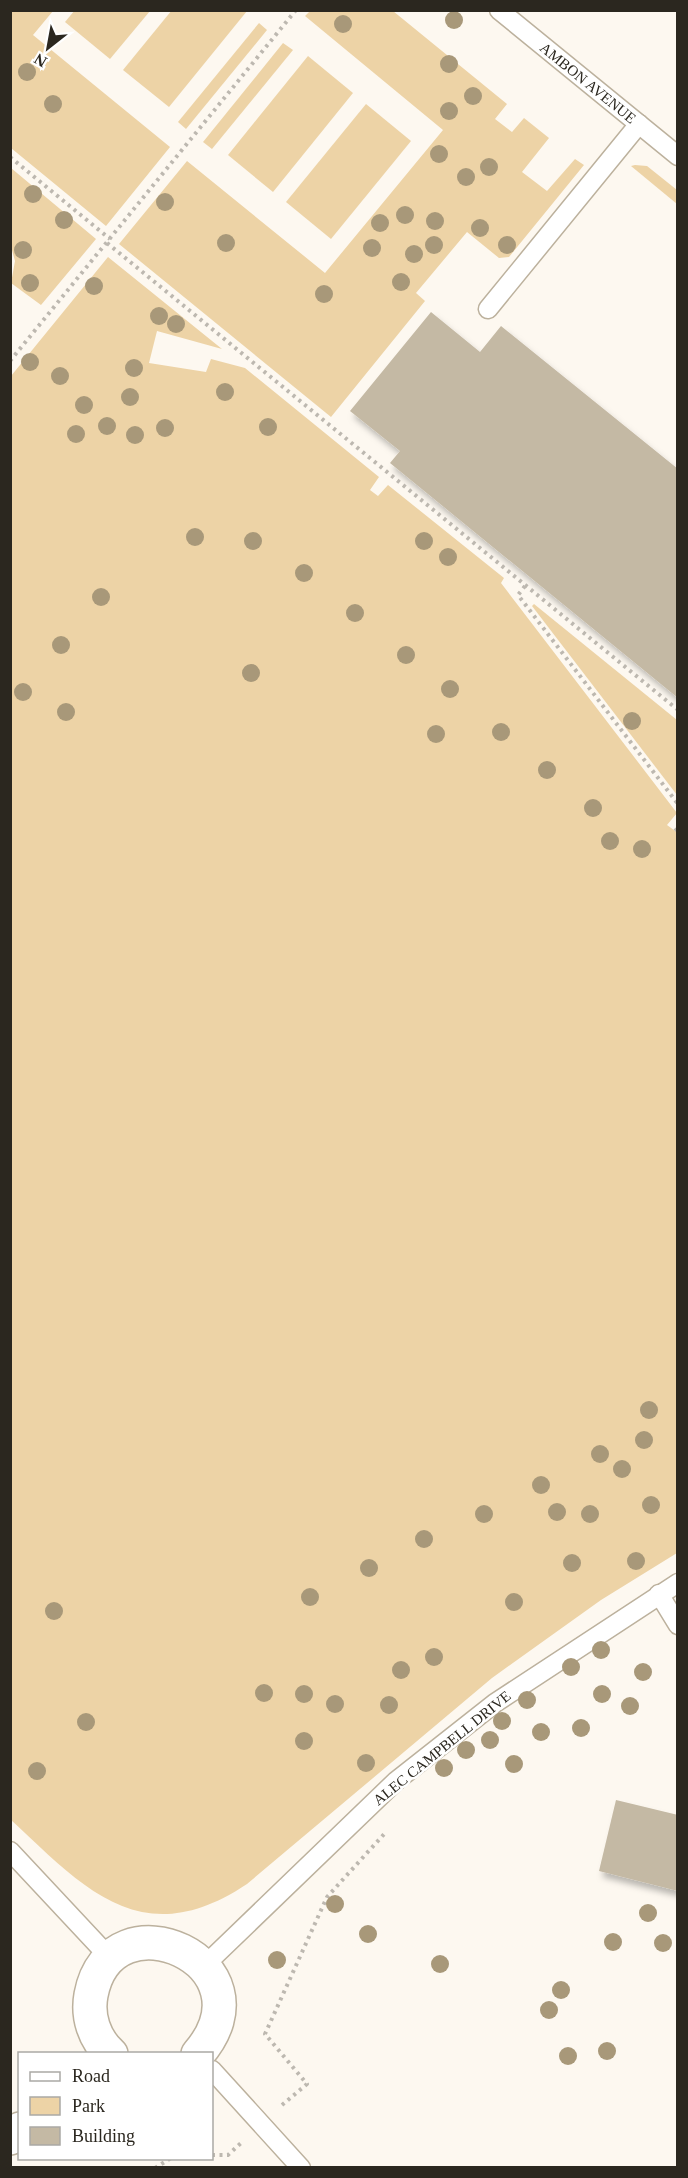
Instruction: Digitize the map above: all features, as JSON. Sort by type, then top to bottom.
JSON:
[{"type":"street","points":[[107,2052],[97,2037],[91,2021],[90,2004],[100,1972],[111,1959],[141,1943],[158,1942],[183,1950],[204,1966],[214,1983],[219,2002],[217,2022],[210,2040],[200,2052]]},
{"type":"lane","name":"AMBON AVENUE","points":[[499,10],[678,156]]},
{"type":"lane","points":[[488,309],[639,124]]},
{"type":"lane","name":"ALEC CAMPBELL DRIVE","points":[[204,1966],[396,1781],[495,1703],[678,1583]]},
{"type":"lane","points":[[659,1594],[678,1625]]},
{"type":"lane","points":[[10,1851],[111,1959]]},
{"type":"lane","points":[[213,2071],[301,2168]]},
{"type":"path","points":[[10,361],[296,10]]},
{"type":"path","points":[[10,157],[110,238]]},
{"type":"path","points":[[107,243],[678,710]]},
{"type":"path","points":[[525,586],[518,595],[678,804]]},
{"type":"path","points":[[260,2123],[307,2084],[265,2034],[327,1897],[391,1827]]},
{"type":"path","points":[[155,2168],[168,2160]]},
{"type":"green space","points":[[75,10],[150,11],[110,59],[65,22]]},
{"type":"green space","points":[[172,10],[247,11],[169,107],[123,70]]},
{"type":"green space","points":[[10,11],[53,11],[33,35],[170,147],[106,226],[11,148]]},
{"type":"green space","points":[[310,11],[393,11],[507,104],[495,119],[512,132],[524,118],[549,138],[522,172],[547,191],[575,159],[584,165],[509,257],[499,258],[467,232],[416,293],[425,301],[331,417],[119,244],[187,161],[325,273],[443,130],[305,16]]},
{"type":"green space","points":[[259,23],[267,30],[186,129],[178,122]]},
{"type":"green space","points":[[283,43],[293,50],[212,149],[203,142]]},
{"type":"green space","points":[[308,56],[353,93],[273,192],[228,155]]},
{"type":"green space","points":[[366,104],[411,141],[331,239],[286,202]]},
{"type":"green space","points":[[631,166],[647,166],[677,190],[677,204]]},
{"type":"green space","points":[[11,168],[96,239],[41,305],[11,283],[15,261],[10,243]]},
{"type":"green space","points":[[108,257],[222,349],[157,331],[149,363],[206,372],[211,359],[245,368],[379,477],[370,490],[378,496],[388,485],[504,578],[501,583],[677,813],[667,825],[678,833],[677,1553],[601,1600],[492,1678],[247,1884],[210,1904],[176,1913],[146,1913],[117,1904],[90,1889],[64,1869],[10,1819],[11,376]]},
{"type":"green space","points":[[534,604],[677,720],[677,795],[532,606]]},
{"type":"building","points":[[431,312],[480,352],[501,326],[678,469],[678,698],[390,463],[400,451],[350,411]]},
{"type":"building","points":[[616,1800],[678,1815],[678,1891],[599,1871]]}]
